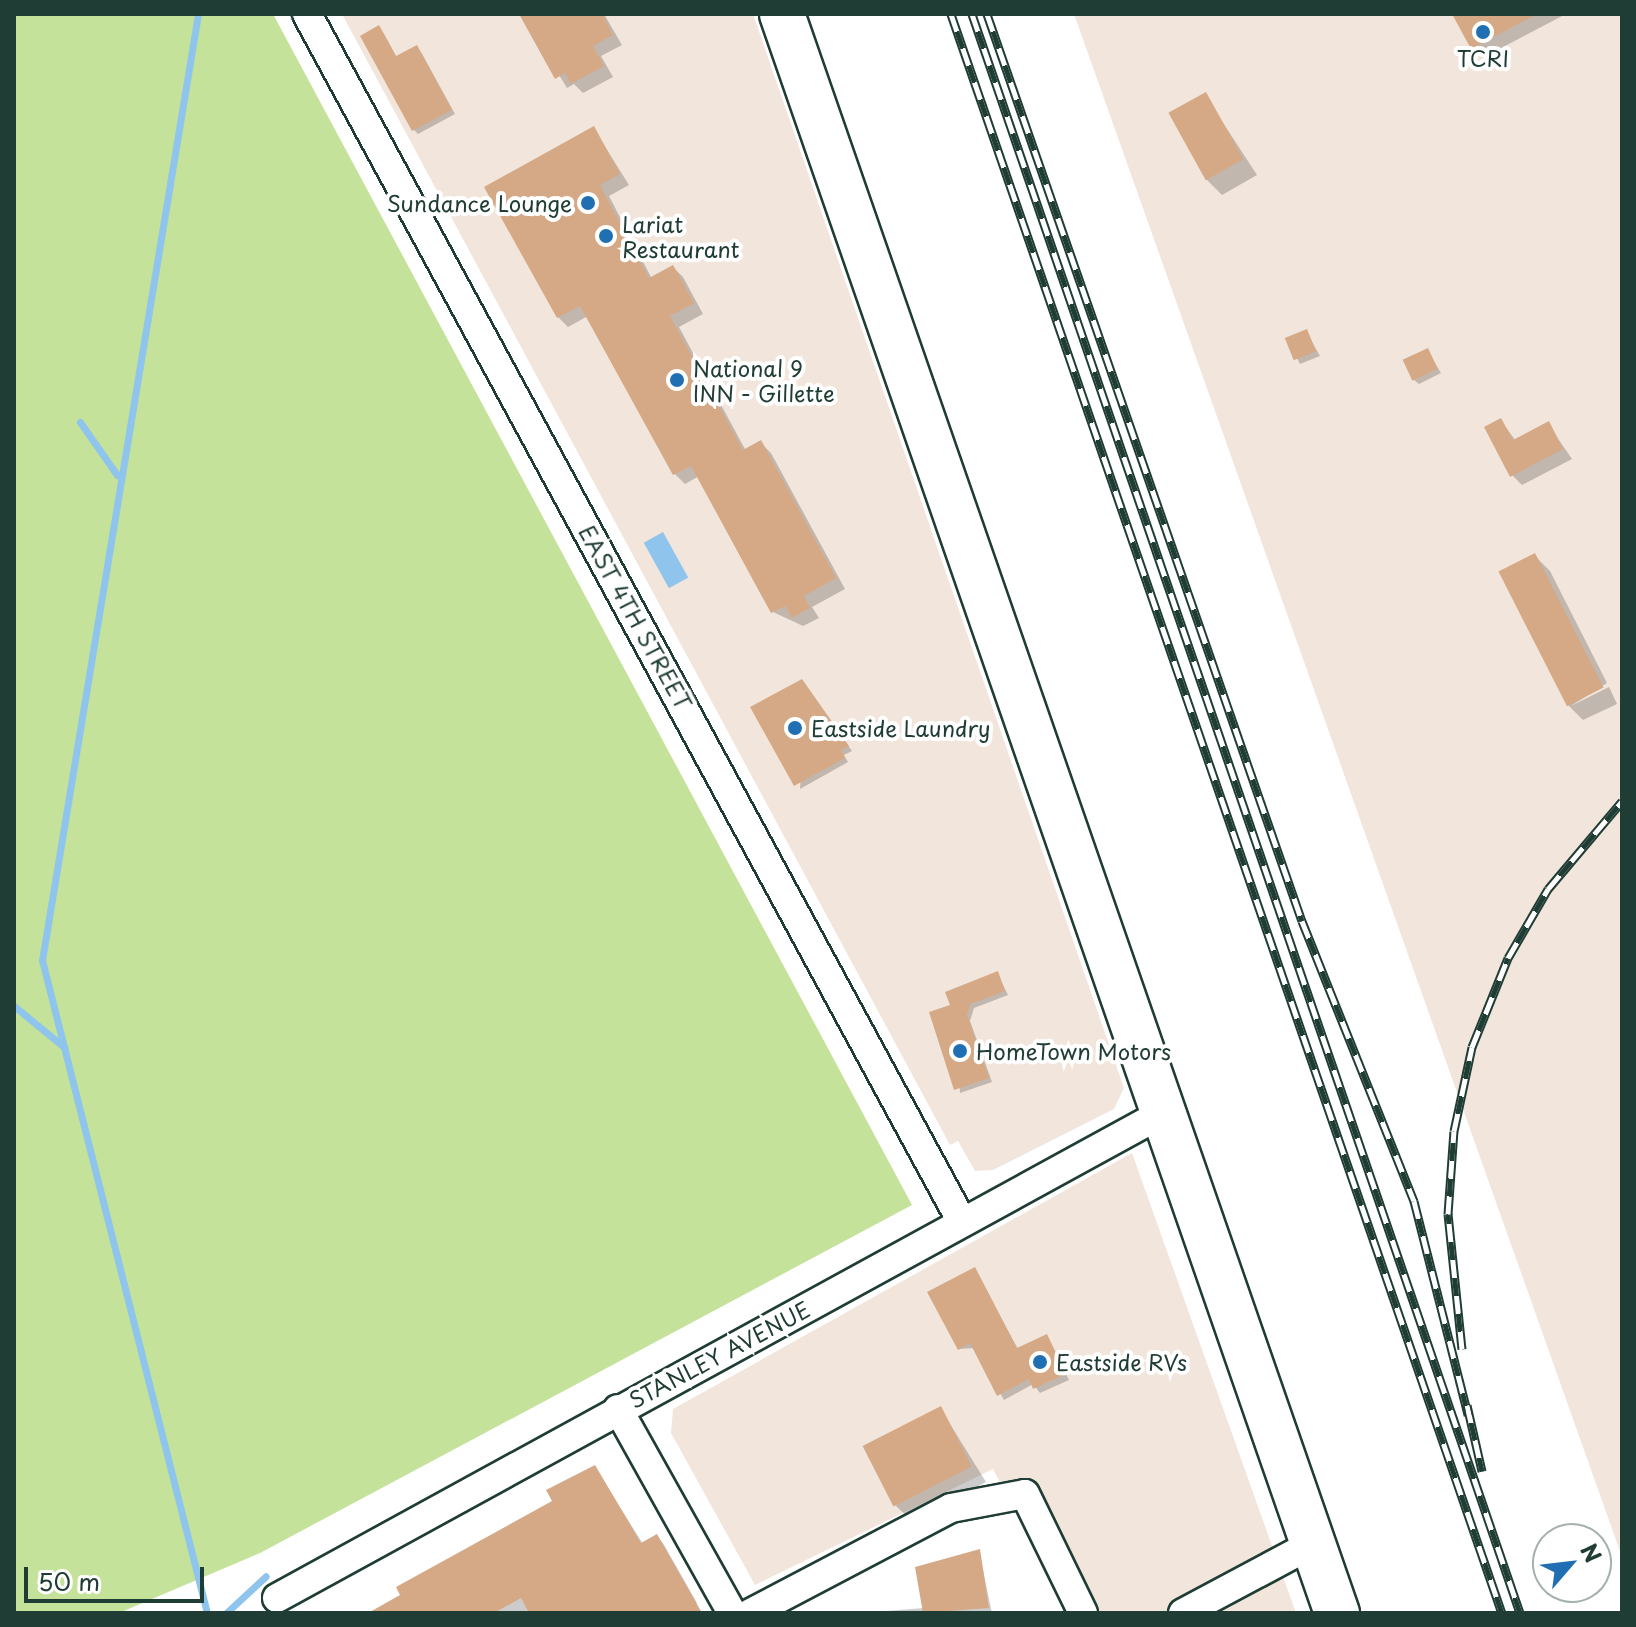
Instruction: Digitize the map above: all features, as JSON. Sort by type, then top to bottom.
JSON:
[{"type":"main road","points":[[782,14],[1337,1613]]},
{"type":"street","name":"EAST 4TH STREET","points":[[307,14],[962,1222]]},
{"type":"street","name":"STANLEY AVENUE","points":[[277,1598],[1163,1113]]},
{"type":"street","points":[[618,1409],[732,1613]]},
{"type":"street","points":[[751,1613],[951,1508],[1025,1494],[1083,1613]]},
{"type":"street","points":[[1183,1613],[1312,1544]]},
{"type":"shaded area","points":[[342,14],[753,14],[1124,1088],[1114,1109],[993,1170],[975,1171],[958,1141],[950,1145]]},
{"type":"shaded area","points":[[1074,14],[1622,14],[1622,1557]]},
{"type":"shaded area","points":[[1132,1153],[1296,1613],[1068,1613],[993,1469],[755,1585],[671,1433],[673,1409]]},
{"type":"green space","points":[[20,14],[273,14],[912,1205],[260,1553],[119,1613],[14,1613],[14,17]]},
{"type":"water","points":[[663,532],[688,577],[669,588],[644,543]]},
{"type":"building","points":[[519,14],[602,14],[613,35],[593,46],[604,66],[571,84],[565,73],[555,79]]},
{"type":"building","name":"TCRI","points":[[1452,14],[1537,14],[1471,49]]},
{"type":"building","points":[[379,25],[396,56],[417,45],[452,110],[412,131],[360,36]]},
{"type":"building","points":[[1206,92],[1243,159],[1206,180],[1168,113]]},
{"type":"building","points":[[594,126],[620,174],[600,185],[631,245],[649,278],[673,265],[694,303],[670,316],[743,450],[761,440],[836,578],[804,596],[810,608],[792,618],[785,606],[771,613],[691,466],[673,475],[580,306],[557,318],[484,187]]},
{"type":"building","points":[[1307,329],[1316,351],[1294,360],[1285,338]]},
{"type":"building","points":[[1428,348],[1438,369],[1412,381],[1403,360]]},
{"type":"building","points":[[1501,418],[1513,440],[1549,421],[1563,449],[1510,477],[1484,427]]},
{"type":"building","points":[[1535,553],[1604,688],[1567,706],[1498,572]]},
{"type":"building","name":"Eastside Laundry","points":[[802,679],[849,746],[841,750],[845,758],[794,786],[750,707]]},
{"type":"building","name":"HomeTown Motors","points":[[998,971],[1005,991],[970,1004],[967,1015],[989,1078],[954,1090],[929,1012],[950,1005],[945,992]]},
{"type":"building","points":[[975,1267],[1017,1348],[1047,1334],[1066,1374],[1033,1389],[1029,1379],[997,1396],[970,1343],[958,1350],[927,1292]]},
{"type":"building","points":[[941,1406],[972,1467],[893,1507],[863,1446]]},
{"type":"building","points":[[595,1465],[641,1543],[657,1534],[702,1613],[529,1613],[521,1598],[494,1613],[368,1613],[400,1595],[396,1587],[552,1501],[546,1490]]},
{"type":"building","points":[[980,1549],[989,1608],[923,1613],[915,1567]]},
{"type":"waterway","points":[[198,14],[42,960],[207,1613]]},
{"type":"waterway","points":[[80,422],[117,475]]},
{"type":"waterway","points":[[14,1006],[64,1047]]},
{"type":"waterway","points":[[226,1613],[266,1576]]},
{"type":"railway","points":[[951,14],[1502,1613]]},
{"type":"railway","points":[[972,14],[1520,1613]]},
{"type":"railway","points":[[987,14],[1302,921],[1414,1201],[1468,1415]]},
{"type":"railway","points":[[1462,1349],[1448,1214],[1454,1131],[1472,1047],[1508,958],[1548,889],[1622,801]]},
{"type":"railway","points":[[1467,1405],[1482,1471]]},
{"type":"place","name":"TCRI","points":[[1483,32]]},
{"type":"place","name":"Sundance Lounge","points":[[588,203]]},
{"type":"place","name":"Lariat Restaurant","points":[[606,236]]},
{"type":"place","name":"National 9 INN - Gillette","points":[[677,380]]},
{"type":"place","name":"Eastside Laundry","points":[[795,728]]},
{"type":"place","name":"HomeTown Motors","points":[[960,1051]]},
{"type":"place","name":"Eastside RVs","points":[[1040,1362]]}]
